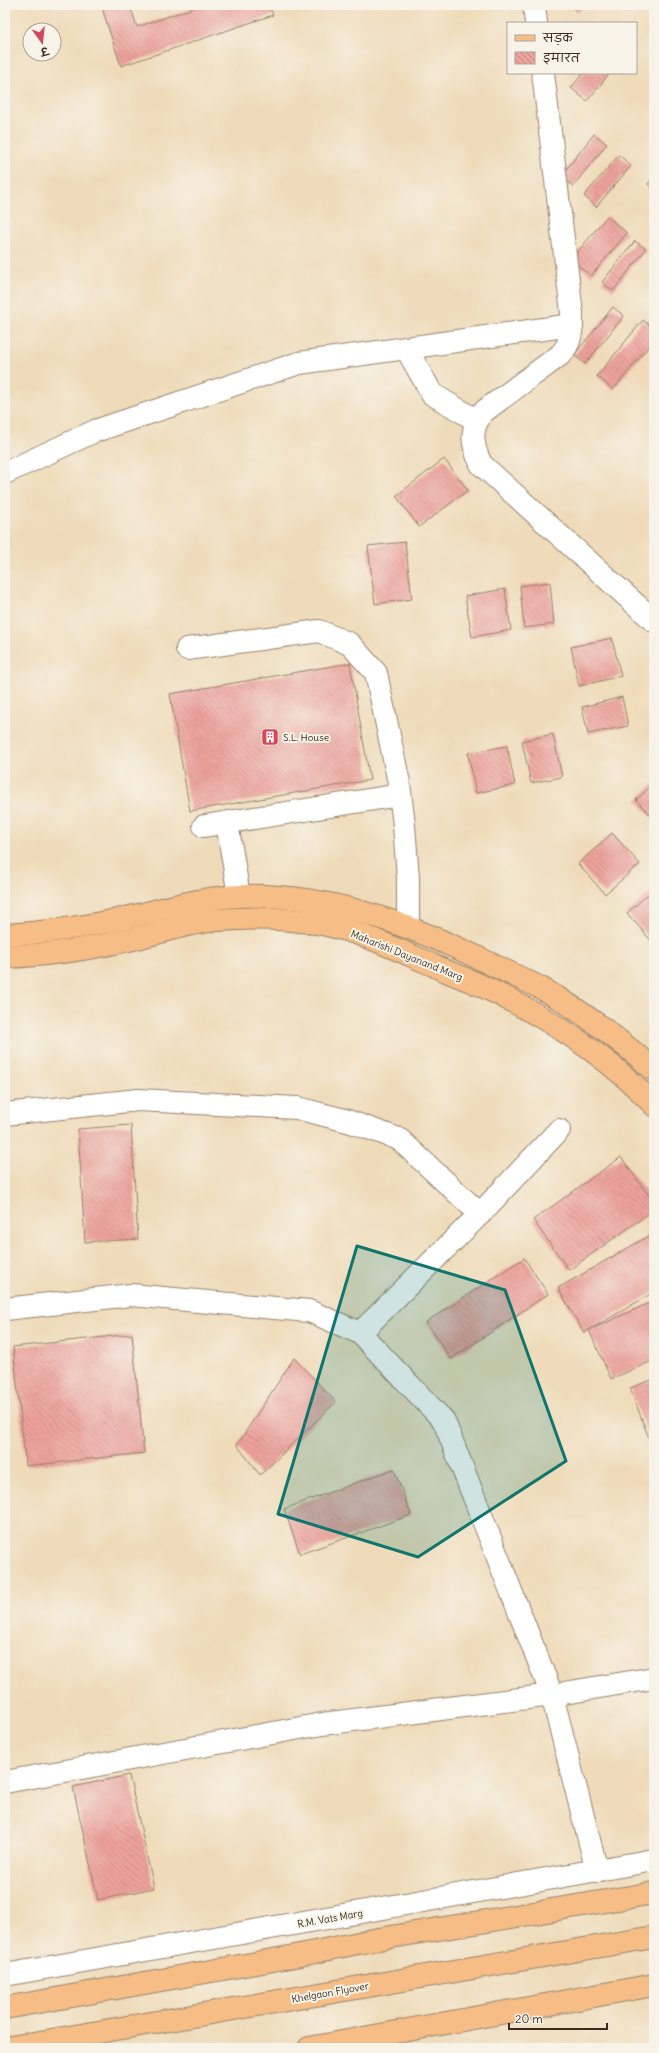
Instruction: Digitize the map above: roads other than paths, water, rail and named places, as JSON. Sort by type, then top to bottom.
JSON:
[{"type":"main road","points":[[5,935],[52,932],[114,920],[174,904],[239,896],[272,896],[311,900],[369,913],[408,927],[444,941],[540,988],[585,1015],[654,1070]]},
{"type":"main road","name":"Maharishi Dayanand Marg","points":[[5,957],[35,956],[90,948],[178,926],[214,920],[251,918],[288,919],[324,925],[359,934],[483,986],[528,1009],[576,1040],[611,1067],[654,1105]]},
{"type":"main road","points":[[5,2008],[295,1956],[373,1940],[654,1893]]},
{"type":"main road","name":"Khelgaon Flyover","points":[[5,2048],[654,1937]]},
{"type":"main road","points":[[309,2048],[654,1985]]},
{"type":"street","points":[[534,5],[536,22]]},
{"type":"street","points":[[542,74],[572,313],[569,343],[560,355],[483,412],[476,420],[473,439],[475,452],[481,464],[654,621]]},
{"type":"street","points":[[5,473],[95,431],[299,363],[572,325]]},
{"type":"street","points":[[406,348],[432,394],[476,420]]},
{"type":"street","points":[[187,649],[319,631],[350,644],[376,673],[400,795],[408,878],[408,927]]},
{"type":"street","points":[[204,826],[400,795]]},
{"type":"street","points":[[227,823],[239,896]]},
{"type":"street","points":[[5,1114],[138,1100],[297,1108],[348,1121],[399,1140],[480,1214]]},
{"type":"street","points":[[360,1333],[480,1214],[559,1130]]},
{"type":"street","points":[[5,1309],[131,1295],[309,1311],[360,1333],[444,1421],[552,1694],[597,1871]]},
{"type":"street","points":[[5,1782],[322,1724],[552,1694],[654,1678]]},
{"type":"street","name":"R.M. Vats Marg","points":[[5,1975],[654,1860]]},
{"type":"place","name":"S.L. House","points":[[270,737]]}]
